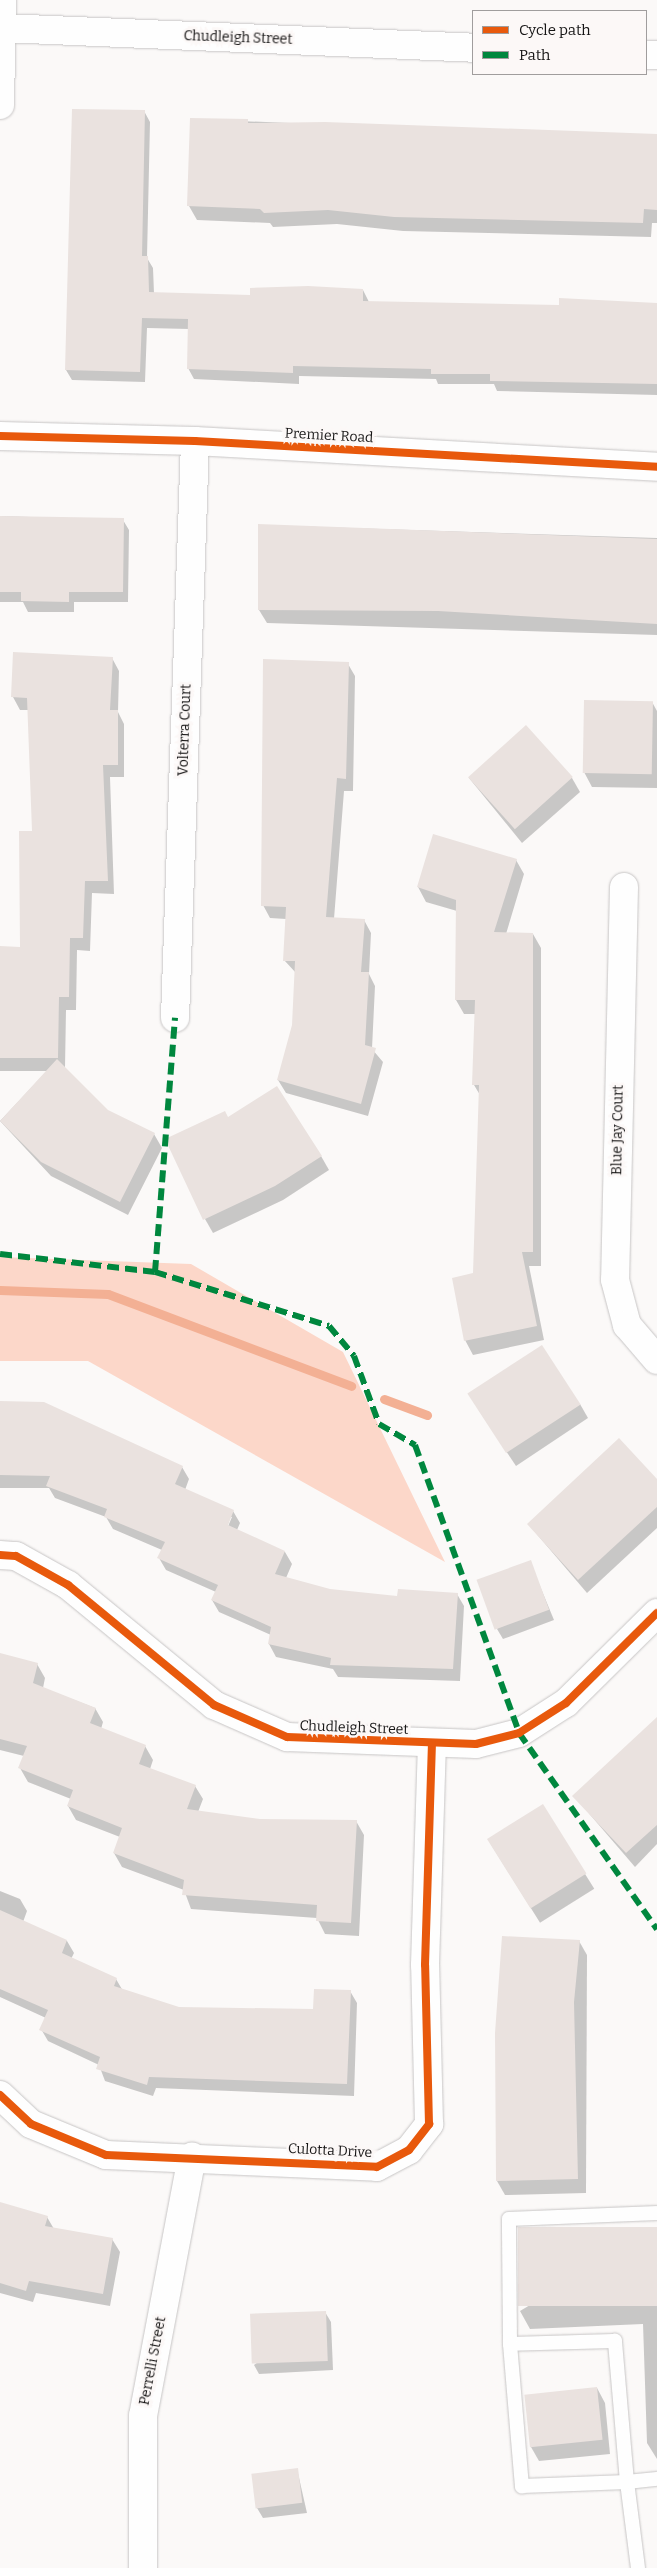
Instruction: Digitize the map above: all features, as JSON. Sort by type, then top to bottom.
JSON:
[{"type":"street","points":[[0,105],[3,28],[2,0]]},
{"type":"street","name":"Chudleigh Street","points":[[3,28],[472,48]]},
{"type":"street","name":"Premier Road","points":[[0,436],[195,441],[657,467]]},
{"type":"street","name":"Volterra Court","points":[[175,1018],[195,441]]},
{"type":"street","name":"Blue Jay Court","points":[[624,887],[615,1280],[627,1325],[657,1360]]},
{"type":"street","name":"Chudleigh Street","points":[[0,1555],[16,1556],[68,1585],[214,1704],[287,1737],[476,1744],[519,1732],[566,1703],[657,1613]]},
{"type":"street","name":"Culotta Drive","points":[[0,2095],[31,2124],[106,2155],[192,2156],[377,2167],[409,2150],[429,2124],[425,1965],[432,1743]]},
{"type":"street","name":"Perrelli Street","points":[[143,2568],[143,2416],[192,2156]]},
{"type":"lane","points":[[657,2213],[509,2219],[510,2344],[522,2486],[657,2479]]},
{"type":"lane","points":[[510,2344],[615,2340],[626,2482],[638,2568]]},
{"type":"shaded area","points":[[0,1257],[191,1264],[343,1352],[445,1562],[88,1361],[0,1361]]},
{"type":"building","points":[[72,109],[145,110],[142,256],[148,256],[149,292],[250,295],[250,288],[308,286],[363,289],[363,301],[559,305],[559,298],[657,303],[657,384],[490,381],[490,374],[431,374],[431,369],[293,366],[293,373],[187,369],[188,319],[142,318],[140,372],[65,370]]},
{"type":"building","points":[[190,118],[248,119],[248,123],[325,122],[657,134],[657,210],[644,209],[643,223],[394,217],[328,210],[264,213],[260,209],[187,206]]},
{"type":"building","points":[[0,516],[124,518],[123,592],[69,592],[69,602],[21,601],[21,592],[0,592]]},
{"type":"building","points":[[258,524],[657,539],[657,624],[438,611],[258,610]]},
{"type":"building","points":[[13,652],[113,657],[110,710],[118,710],[118,765],[103,765],[108,881],[85,881],[83,938],[70,938],[69,997],[59,997],[58,1058],[0,1058],[0,946],[20,947],[19,831],[32,831],[27,698],[11,697]]},
{"type":"building","points":[[263,659],[349,662],[346,779],[337,778],[326,917],[365,919],[361,972],[369,972],[365,1045],[376,1048],[361,1104],[277,1080],[292,1025],[295,961],[283,961],[286,907],[261,906]]},
{"type":"building","points":[[584,700],[653,701],[652,774],[583,773]]},
{"type":"building","points":[[526,725],[573,777],[515,829],[468,777]]},
{"type":"building","points":[[433,834],[517,859],[494,932],[533,933],[533,1252],[522,1252],[537,1326],[464,1341],[452,1278],[473,1273],[479,1085],[472,1085],[475,1000],[455,1000],[456,900],[417,887]]},
{"type":"building","points":[[57,1059],[108,1110],[155,1133],[120,1202],[41,1162],[0,1121]]},
{"type":"building","points":[[277,1086],[322,1156],[275,1186],[203,1220],[165,1139],[225,1111],[228,1117]]},
{"type":"building","points":[[542,1345],[581,1405],[506,1453],[467,1393]]},
{"type":"building","points":[[0,1401],[44,1402],[183,1466],[175,1484],[234,1510],[228,1525],[285,1551],[275,1574],[330,1589],[397,1596],[398,1589],[458,1593],[453,1669],[330,1665],[331,1658],[268,1644],[271,1627],[211,1600],[218,1585],[157,1558],[165,1542],[104,1517],[107,1509],[46,1486],[50,1476],[0,1475]]},
{"type":"building","points":[[619,1438],[657,1479],[657,1507],[578,1580],[527,1524]]},
{"type":"building","points":[[531,1560],[549,1610],[495,1630],[476,1580]]},
{"type":"building","points":[[0,1653],[38,1663],[33,1683],[96,1708],[90,1723],[146,1745],[139,1764],[196,1785],[187,1809],[260,1819],[357,1820],[351,1923],[316,1921],[317,1905],[182,1895],[184,1880],[113,1853],[122,1828],[67,1806],[73,1790],[18,1768],[27,1746],[0,1739]]},
{"type":"building","points":[[657,1717],[657,1825],[626,1853],[572,1796]]},
{"type":"building","points":[[543,1804],[586,1874],[530,1909],[487,1839]]},
{"type":"building","points":[[0,1910],[67,1940],[62,1953],[117,1978],[114,1986],[179,2007],[313,2009],[314,1989],[351,1990],[347,2084],[149,2077],[147,2085],[96,2069],[100,2057],[39,2030],[48,2010],[0,1989]]},
{"type":"building","points":[[502,1936],[580,1940],[574,2002],[578,2179],[496,2181],[495,2033]]},
{"type":"building","points":[[0,2202],[48,2216],[45,2226],[113,2238],[103,2294],[29,2281],[26,2291],[0,2283]]},
{"type":"building","points":[[518,2227],[657,2227],[657,2306],[518,2306]]},
{"type":"building","points":[[326,2311],[328,2361],[252,2364],[250,2314]]},
{"type":"building","points":[[597,2387],[603,2440],[530,2447],[524,2395]]},
{"type":"building","points":[[298,2468],[302,2503],[256,2508],[251,2474]]},
{"type":"waterway","points":[[0,1290],[108,1294],[351,1386]]},
{"type":"waterway","points":[[384,1399],[427,1415]]},
{"type":"marked path","points":[[155,1272],[175,1018]]},
{"type":"marked path","points":[[0,1254],[155,1272],[329,1326],[354,1356],[379,1424],[415,1445],[519,1733],[657,1929]]},
{"type":"cycle path","points":[[0,436],[195,441],[657,467]]},
{"type":"cycle path","points":[[0,1555],[16,1556],[68,1585],[214,1705],[287,1737],[476,1744],[519,1733],[566,1703],[657,1613]]},
{"type":"cycle path","points":[[0,2095],[31,2124],[106,2155],[377,2167],[409,2150],[429,2124],[425,1965],[432,1743]]}]
